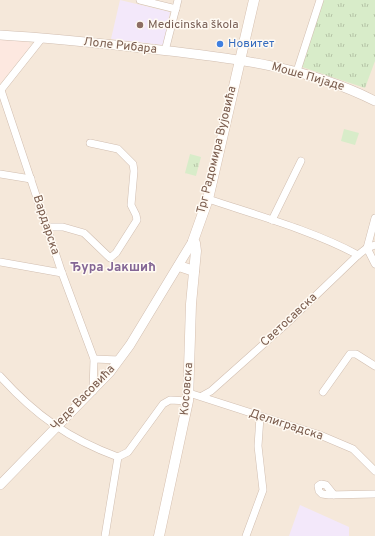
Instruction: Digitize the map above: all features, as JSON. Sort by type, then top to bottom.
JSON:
[{"type":"main road","name":"Трг Радомира Вујовића","points":[[193,241],[208,199],[239,59],[254,0]]},
{"type":"main road","name":"Косовска","points":[[159,536],[189,397],[195,246],[193,241]]},
{"type":"main road","points":[[178,266],[194,271]]},
{"type":"street","points":[[140,0],[176,9]]},
{"type":"street","points":[[165,50],[178,0]]},
{"type":"street","points":[[297,71],[320,0]]},
{"type":"street","name":"Лоле Рибара","points":[[0,34],[165,50],[239,59]]},
{"type":"street","points":[[0,91],[42,38]]},
{"type":"street","name":"Моше Пијаде","points":[[239,59],[297,71],[350,89],[375,101]]},
{"type":"street","name":"Вардарска","points":[[0,91],[62,273],[94,359],[93,391]]},
{"type":"street","points":[[47,227],[63,227],[84,233],[110,258],[116,254],[137,220],[136,214],[131,205],[134,171],[133,164],[118,149],[90,143]]},
{"type":"street","points":[[272,220],[301,161]]},
{"type":"street","points":[[0,174],[30,179]]},
{"type":"street","points":[[208,199],[272,220],[345,248],[358,255]]},
{"type":"street","points":[[375,218],[367,248],[375,264]]},
{"type":"street","name":"Чеде Васовића","points":[[0,484],[56,426],[93,391],[119,360],[193,241]]},
{"type":"street","name":"Светосавска","points":[[202,396],[285,325],[358,255],[367,248],[375,245]]},
{"type":"street","points":[[0,262],[62,273]]},
{"type":"street","points":[[323,392],[350,354],[356,354],[375,366]]},
{"type":"street","points":[[94,359],[119,360]]},
{"type":"street","points":[[0,376],[33,410],[56,426],[77,439],[118,457],[105,536]]},
{"type":"street","name":"Делиградска","points":[[118,457],[128,452],[163,404],[170,400],[202,396],[260,417],[320,435],[353,449],[375,471]]},
{"type":"street","points":[[246,536],[263,490],[258,446],[260,417]]},
{"type":"street","points":[[334,495],[375,494]]},
{"type":"shaded area","points":[[0,0],[375,0],[375,536],[0,536]]},
{"type":"shaded area","name":"Medicinska škola","points":[[120,0],[170,12],[163,45],[111,39]]},
{"type":"shaded area","points":[[0,39],[28,41],[31,46],[0,84]]},
{"type":"shaded area","points":[[300,505],[349,527],[349,536],[289,536]]},
{"type":"green space","points":[[322,0],[375,0],[375,61],[365,88],[302,67]]},
{"type":"green space","points":[[344,129],[359,133],[355,145],[341,141]]},
{"type":"green space","points":[[190,154],[201,157],[196,176],[185,173]]},
{"type":"place","name":"Medicinska škola","points":[[140,25]]},
{"type":"place","name":"Новитет","points":[[220,44]]},
{"type":"district","name":"Ђура Јакшић","points":[[113,268]]}]
